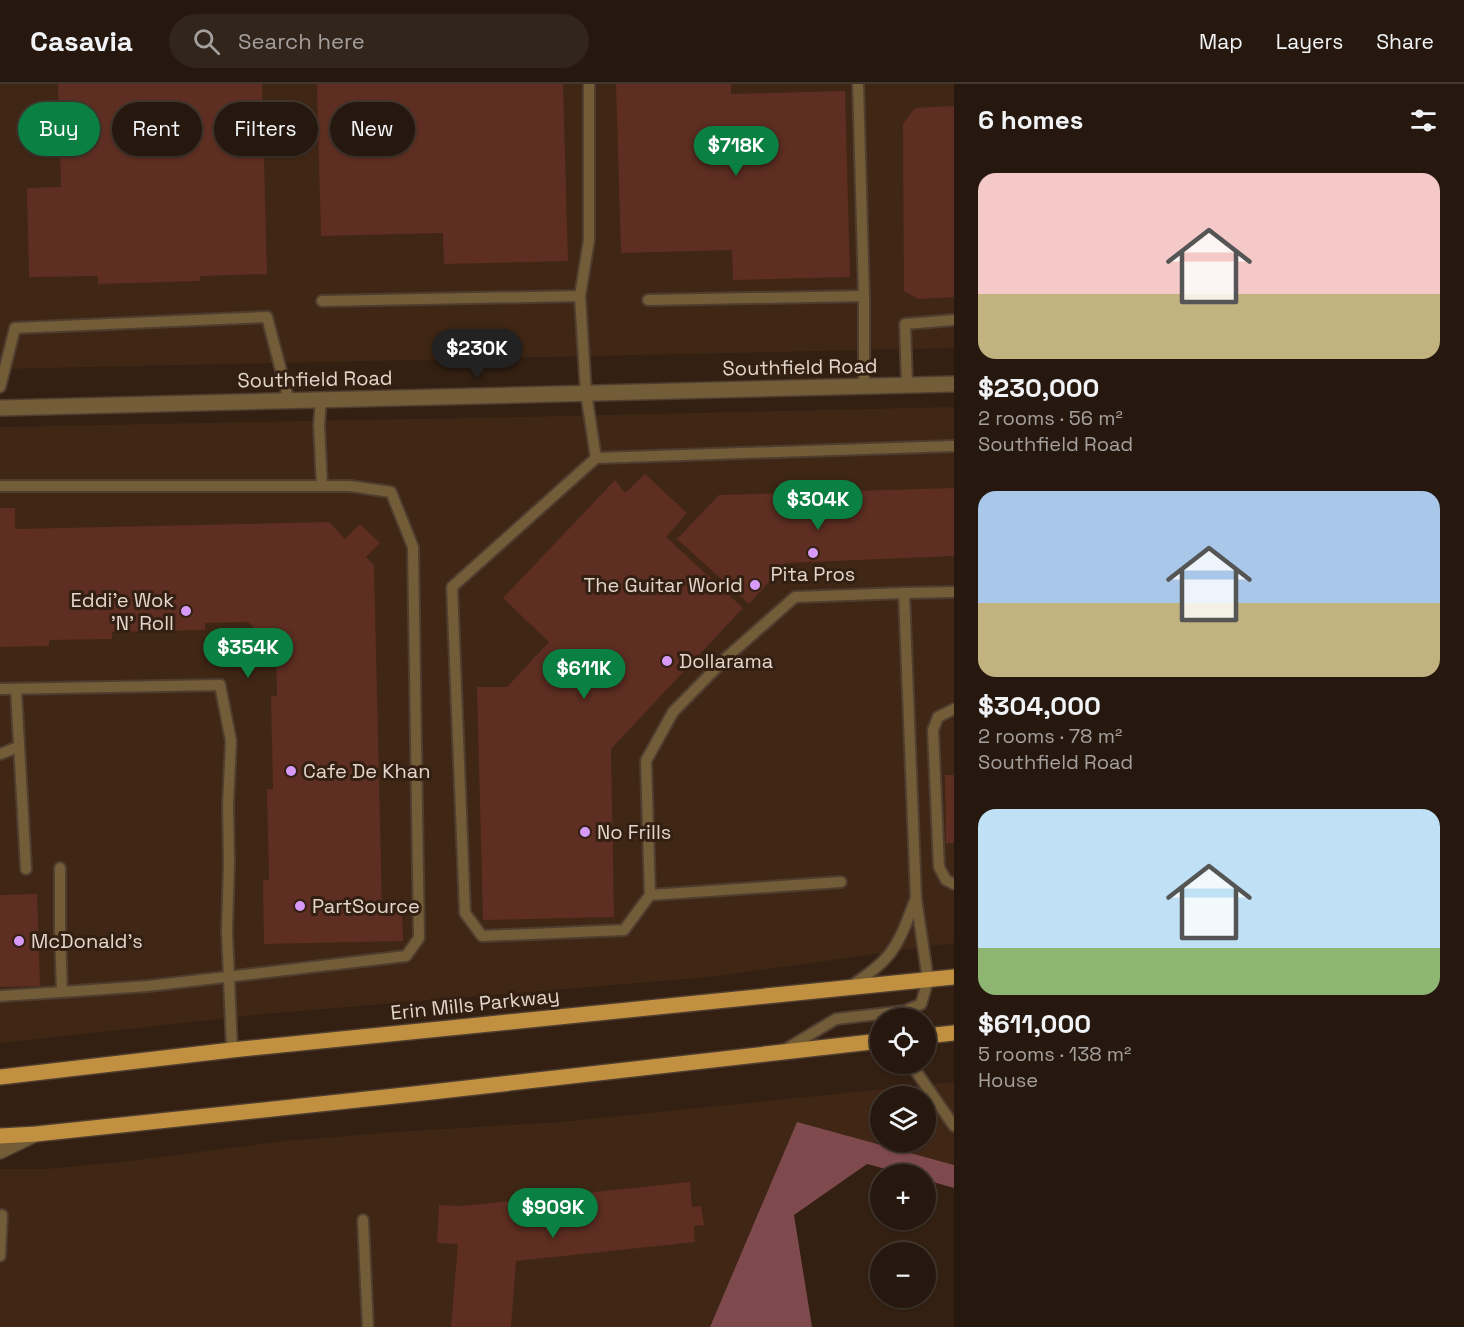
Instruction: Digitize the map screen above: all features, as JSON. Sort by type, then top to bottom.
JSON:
[{"type":"main road","name":"Erin Mills Parkway","points":[[0,1077],[232,1050],[954,976]]},
{"type":"main road","points":[[936,1035],[954,1033]]},
{"type":"main road","points":[[0,1136],[414,1094],[870,1042]]},
{"type":"street","name":"Southfield Road","points":[[0,408],[954,384]]},
{"type":"street","points":[[0,1151],[36,1134]]},
{"type":"lane","points":[[589,84],[589,240],[579,296],[586,393],[596,458]]},
{"type":"lane","points":[[858,84],[864,386]]},
{"type":"lane","points":[[322,301],[579,296]]},
{"type":"lane","points":[[648,300],[864,296]]},
{"type":"lane","points":[[0,387],[15,328],[267,317],[289,401]]},
{"type":"lane","points":[[908,385],[905,324],[954,320]]},
{"type":"lane","points":[[321,400],[322,486]]},
{"type":"lane","points":[[954,446],[596,458],[452,587],[465,913],[482,936],[624,930],[650,895],[646,761],[673,712],[727,657],[795,597],[954,592]]},
{"type":"lane","points":[[0,486],[350,486],[391,492],[413,547],[419,938],[406,956],[148,986],[0,996]]},
{"type":"lane","points":[[783,1051],[837,1019],[905,1011],[921,1004],[928,980],[916,898],[904,593]]},
{"type":"lane","points":[[0,689],[220,685],[231,741],[226,931],[232,1050]]},
{"type":"lane","points":[[16,690],[26,869]]},
{"type":"lane","points":[[954,709],[938,717],[933,730],[939,867],[946,880],[954,884]]},
{"type":"lane","points":[[0,753],[18,747]]},
{"type":"lane","points":[[60,868],[62,992]]},
{"type":"lane","points":[[650,895],[841,882]]},
{"type":"lane","points":[[849,988],[885,959],[894,948],[916,898]]},
{"type":"lane","points":[[918,1074],[954,1126]]},
{"type":"lane","points":[[0,1256],[2,1215]]},
{"type":"lane","points":[[363,1220],[368,1327]]},
{"type":"shaded area","points":[[0,84],[954,84],[954,348],[0,369]]},
{"type":"shaded area","points":[[954,407],[954,943],[709,977],[275,1013],[0,1043],[0,427]]},
{"type":"shaded area","points":[[954,1082],[954,1165],[905,1152],[936,1152],[936,1086],[915,1086]]},
{"type":"shaded area","points":[[870,1091],[870,1143],[797,1123],[710,1327],[0,1327],[0,1169],[45,1169],[122,1162],[285,1141],[561,1122]]},
{"type":"shaded area","points":[[797,1122],[870,1142],[870,1152],[907,1152],[954,1165],[954,1188],[936,1183],[936,1164],[867,1164],[794,1215],[812,1327],[710,1327]]},
{"type":"building","points":[[58,84],[262,84],[262,102],[214,102],[214,156],[264,156],[267,274],[200,276],[200,281],[98,284],[98,276],[29,277],[27,188],[61,187],[60,156],[100,156],[100,102],[59,102]]},
{"type":"building","points":[[317,84],[563,84],[568,261],[444,264],[443,233],[321,236]]},
{"type":"building","points":[[616,84],[731,84],[731,94],[845,91],[850,277],[733,280],[732,250],[621,253]]},
{"type":"building","points":[[954,106],[954,297],[918,299],[904,291],[903,124],[915,108]]},
{"type":"building","points":[[645,474],[687,513],[666,537],[743,608],[611,749],[614,917],[483,920],[477,687],[507,687],[549,642],[503,598],[615,480],[625,493]]},
{"type":"building","points":[[954,488],[954,556],[786,563],[749,604],[677,539],[719,495]]},
{"type":"building","points":[[0,508],[15,508],[15,529],[329,522],[345,539],[360,524],[380,543],[366,557],[374,565],[382,910],[402,910],[403,941],[264,944],[263,880],[269,880],[267,789],[273,789],[271,696],[277,696],[276,650],[248,622],[205,623],[205,630],[112,632],[112,639],[49,640],[49,646],[0,647]]},
{"type":"building","points":[[945,775],[954,775],[954,843],[946,843]]},
{"type":"building","name":"McDonald's","points":[[37,894],[40,986],[0,987],[0,895]]},
{"type":"building","points":[[690,1182],[692,1207],[701,1206],[704,1225],[694,1226],[695,1242],[516,1261],[511,1327],[451,1327],[458,1244],[437,1243],[439,1205],[462,1206]]},
{"type":"place","name":"Pita Pros","points":[[813,553]]},
{"type":"place","name":"The Guitar World","points":[[755,585]]},
{"type":"place","name":"Eddi'e Wok 'N' Roll","points":[[186,611]]},
{"type":"place","name":"Dollarama","points":[[667,661]]},
{"type":"place","name":"Cafe De Khan","points":[[291,771]]},
{"type":"place","name":"No Frills","points":[[585,832]]},
{"type":"place","name":"PartSource","points":[[300,906]]},
{"type":"place","name":"McDonald's","points":[[19,941]]}]
